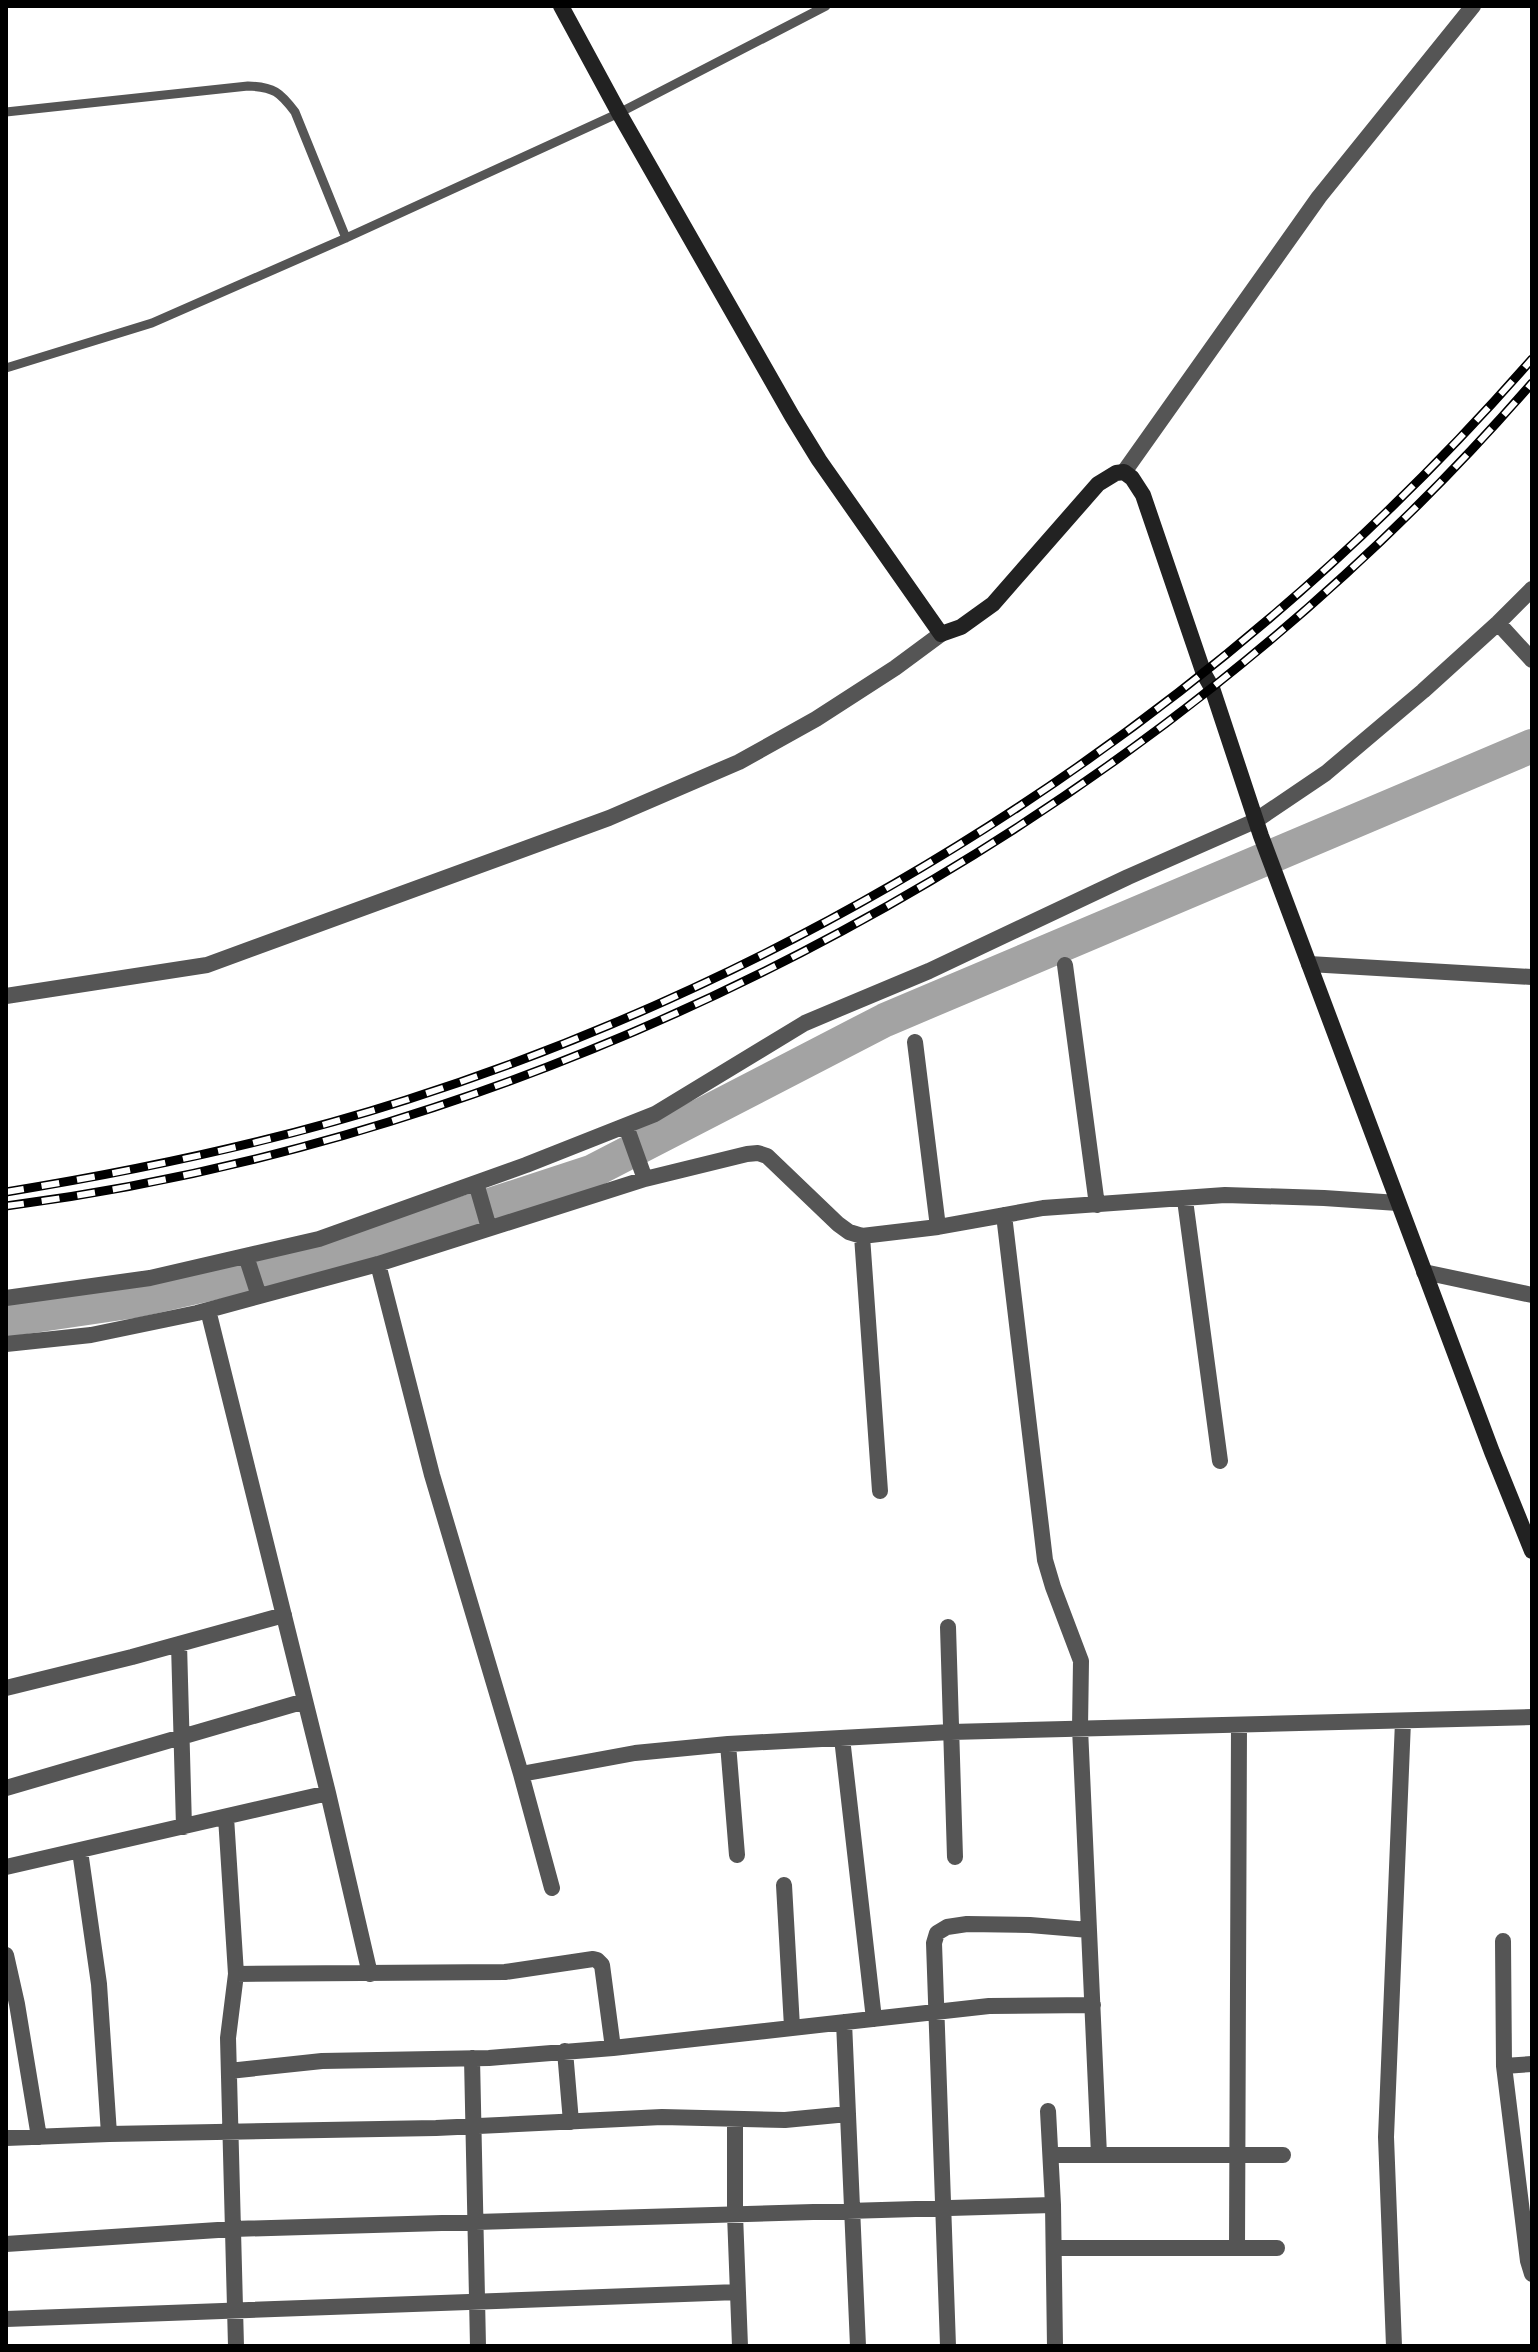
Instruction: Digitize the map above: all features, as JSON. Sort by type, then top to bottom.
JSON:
[{"type":"street","points":[[561,6],[798,427],[941,634]]},
{"type":"street","points":[[1124,472],[1319,197],[1473,6]]},
{"type":"street","points":[[6,996],[207,965],[609,818],[752,755],[842,702],[941,634],[961,627],[993,604],[1098,484],[1116,473],[1124,472],[1143,495],[1258,828],[1532,1551]]},
{"type":"street","points":[[6,1298],[150,1278],[319,1239],[655,1114],[805,1023],[929,971],[1142,870],[1258,828],[1423,691],[1532,589]]},
{"type":"street","points":[[1498,623],[1532,660]]},
{"type":"street","points":[[1309,964],[1532,977],[1532,962]]},
{"type":"street","points":[[1065,965],[1097,1205]]},
{"type":"street","points":[[915,1042],[938,1227]]},
{"type":"street","points":[[626,1126],[645,1179]]},
{"type":"street","points":[[6,1344],[91,1335],[208,1310],[378,1264],[645,1179],[747,1154],[767,1156],[838,1224],[862,1236],[938,1227],[1043,1208],[1225,1195],[1398,1203]]},
{"type":"street","points":[[476,1183],[489,1228]]},
{"type":"street","points":[[1185,1200],[1220,1461]]},
{"type":"street","points":[[1004,1215],[1045,1560],[1081,1661],[1080,1728],[1099,2155]]},
{"type":"street","points":[[862,1236],[880,1491]]},
{"type":"street","points":[[246,1256],[259,1296]]},
{"type":"street","points":[[378,1264],[432,1475],[552,1888]]},
{"type":"street","points":[[1424,1272],[1532,1295]]},
{"type":"street","points":[[208,1310],[370,1974]]},
{"type":"street","points":[[6,1688],[284,1615]]},
{"type":"street","points":[[948,1627],[955,1857]]},
{"type":"street","points":[[179,1644],[184,1827]]},
{"type":"street","points":[[6,1788],[305,1701]]},
{"type":"street","points":[[521,1774],[635,1753],[728,1744],[951,1732],[1532,1717]]},
{"type":"street","points":[[1394,2346],[1386,2137],[1403,1721]]},
{"type":"street","points":[[1237,2248],[1239,1725]]},
{"type":"street","points":[[842,1738],[874,2019]]},
{"type":"street","points":[[728,1744],[737,1855]]},
{"type":"street","points":[[6,1867],[328,1793]]},
{"type":"street","points":[[226,1817],[236,1974],[228,2038],[236,2346]]},
{"type":"street","points":[[80,1851],[99,1984],[109,2134]]},
{"type":"street","points":[[784,1885],[792,2027]]},
{"type":"street","points":[[948,2346],[934,1943],[937,1933],[947,1927],[967,1924],[1089,1930]]},
{"type":"street","points":[[1503,1941],[1504,2066],[1526,2184],[1528,2261],[1532,2274]]},
{"type":"street","points":[[6,1955],[39,2137]]},
{"type":"street","points":[[236,1974],[505,1972],[597,1960],[602,1965],[613,2048]]},
{"type":"street","points":[[229,2071],[322,2061],[472,2058],[613,2048],[1002,2005],[1093,2005]]},
{"type":"street","points":[[844,2022],[858,2346]]},
{"type":"street","points":[[565,2051],[571,2122]]},
{"type":"street","points":[[472,2058],[478,2346]]},
{"type":"street","points":[[1504,2066],[1532,2064]]},
{"type":"street","points":[[1048,2111],[1055,2346]]},
{"type":"street","points":[[6,2138],[473,2126],[662,2117],[785,2120],[848,2114]]},
{"type":"street","points":[[735,2120],[740,2346]]},
{"type":"street","points":[[1051,2155],[1283,2155]]},
{"type":"street","points":[[6,2244],[233,2229],[1053,2205]]},
{"type":"street","points":[[1054,2248],[1277,2248]]},
{"type":"street","points":[[6,2319],[738,2292]]},
{"type":"lane","points":[[6,368],[152,323],[346,238],[619,113],[826,6]]},
{"type":"lane","points":[[6,112],[248,86],[266,87],[282,94],[295,112],[346,238]]},
{"type":"waterway","points":[[6,1320],[135,1301],[336,1255],[591,1172],[885,1020],[1532,746]]},
{"type":"railway","points":[[6,1192],[208,1154],[406,1100],[567,1042],[723,974],[874,895],[1019,806],[1158,708],[1290,600],[1415,484],[1532,359]]},
{"type":"railway","points":[[6,1206],[221,1167],[434,1108],[642,1028],[842,931],[1034,817],[1214,686],[1381,541],[1532,383]]}]
